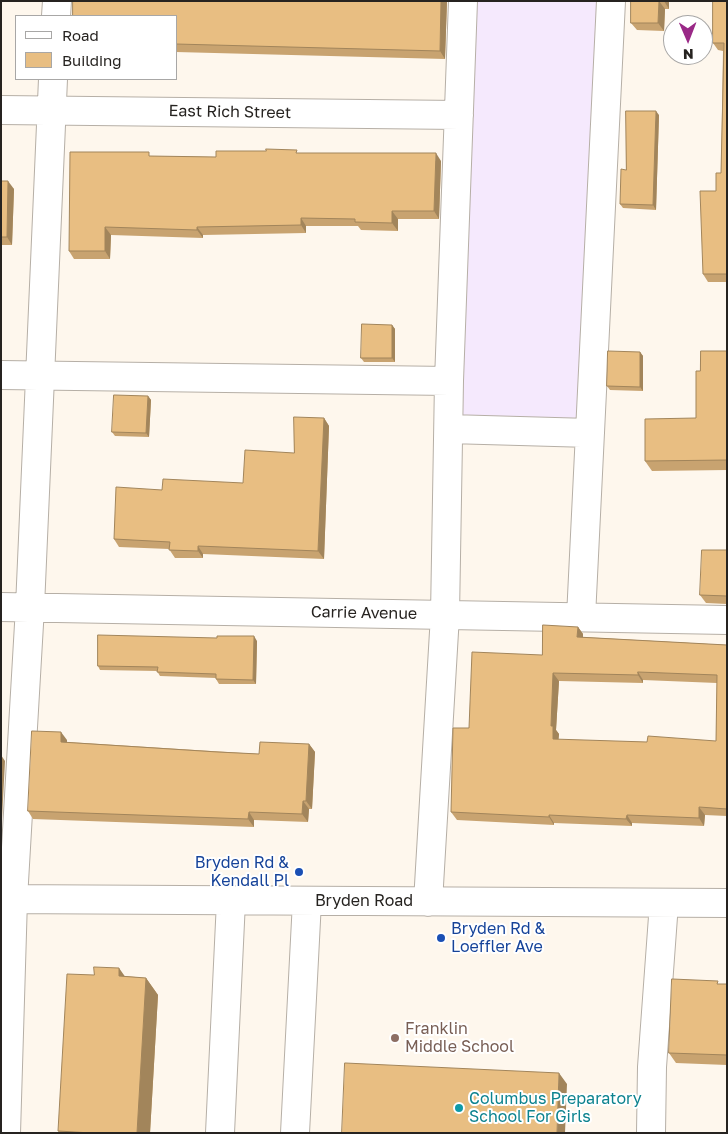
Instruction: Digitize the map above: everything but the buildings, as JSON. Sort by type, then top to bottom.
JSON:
[{"type":"street","points":[[56,15],[57,1]]},
{"type":"street","points":[[428,902],[445,615],[449,381],[463,1]]},
{"type":"street","points":[[581,617],[611,1]]},
{"type":"street","points":[[6,1133],[7,899],[30,607],[53,80]]},
{"type":"street","name":"East Rich Street","points":[[1,110],[459,115]]},
{"type":"street","points":[[1,374],[449,381]]},
{"type":"street","points":[[449,430],[590,433]]},
{"type":"street","name":"Carrie Avenue","points":[[1,606],[727,620]]},
{"type":"street","name":"Bryden Road","points":[[7,899],[727,903]]},
{"type":"street","points":[[220,1133],[231,901]]},
{"type":"street","points":[[296,1133],[307,901]]},
{"type":"street","points":[[651,1133],[652,1067],[664,903]]},
{"type":"shaded area","points":[[459,1],[614,1],[594,430],[442,426]]},
{"type":"place","name":"Bryden Rd & Kendall Pl","points":[[299,872]]},
{"type":"place","name":"Bryden Rd & Loeffler Ave","points":[[441,938]]},
{"type":"place","name":"Franklin Middle School","points":[[395,1038]]},
{"type":"place","name":"Columbus Preparatory School For Girls","points":[[459,1108]]}]
